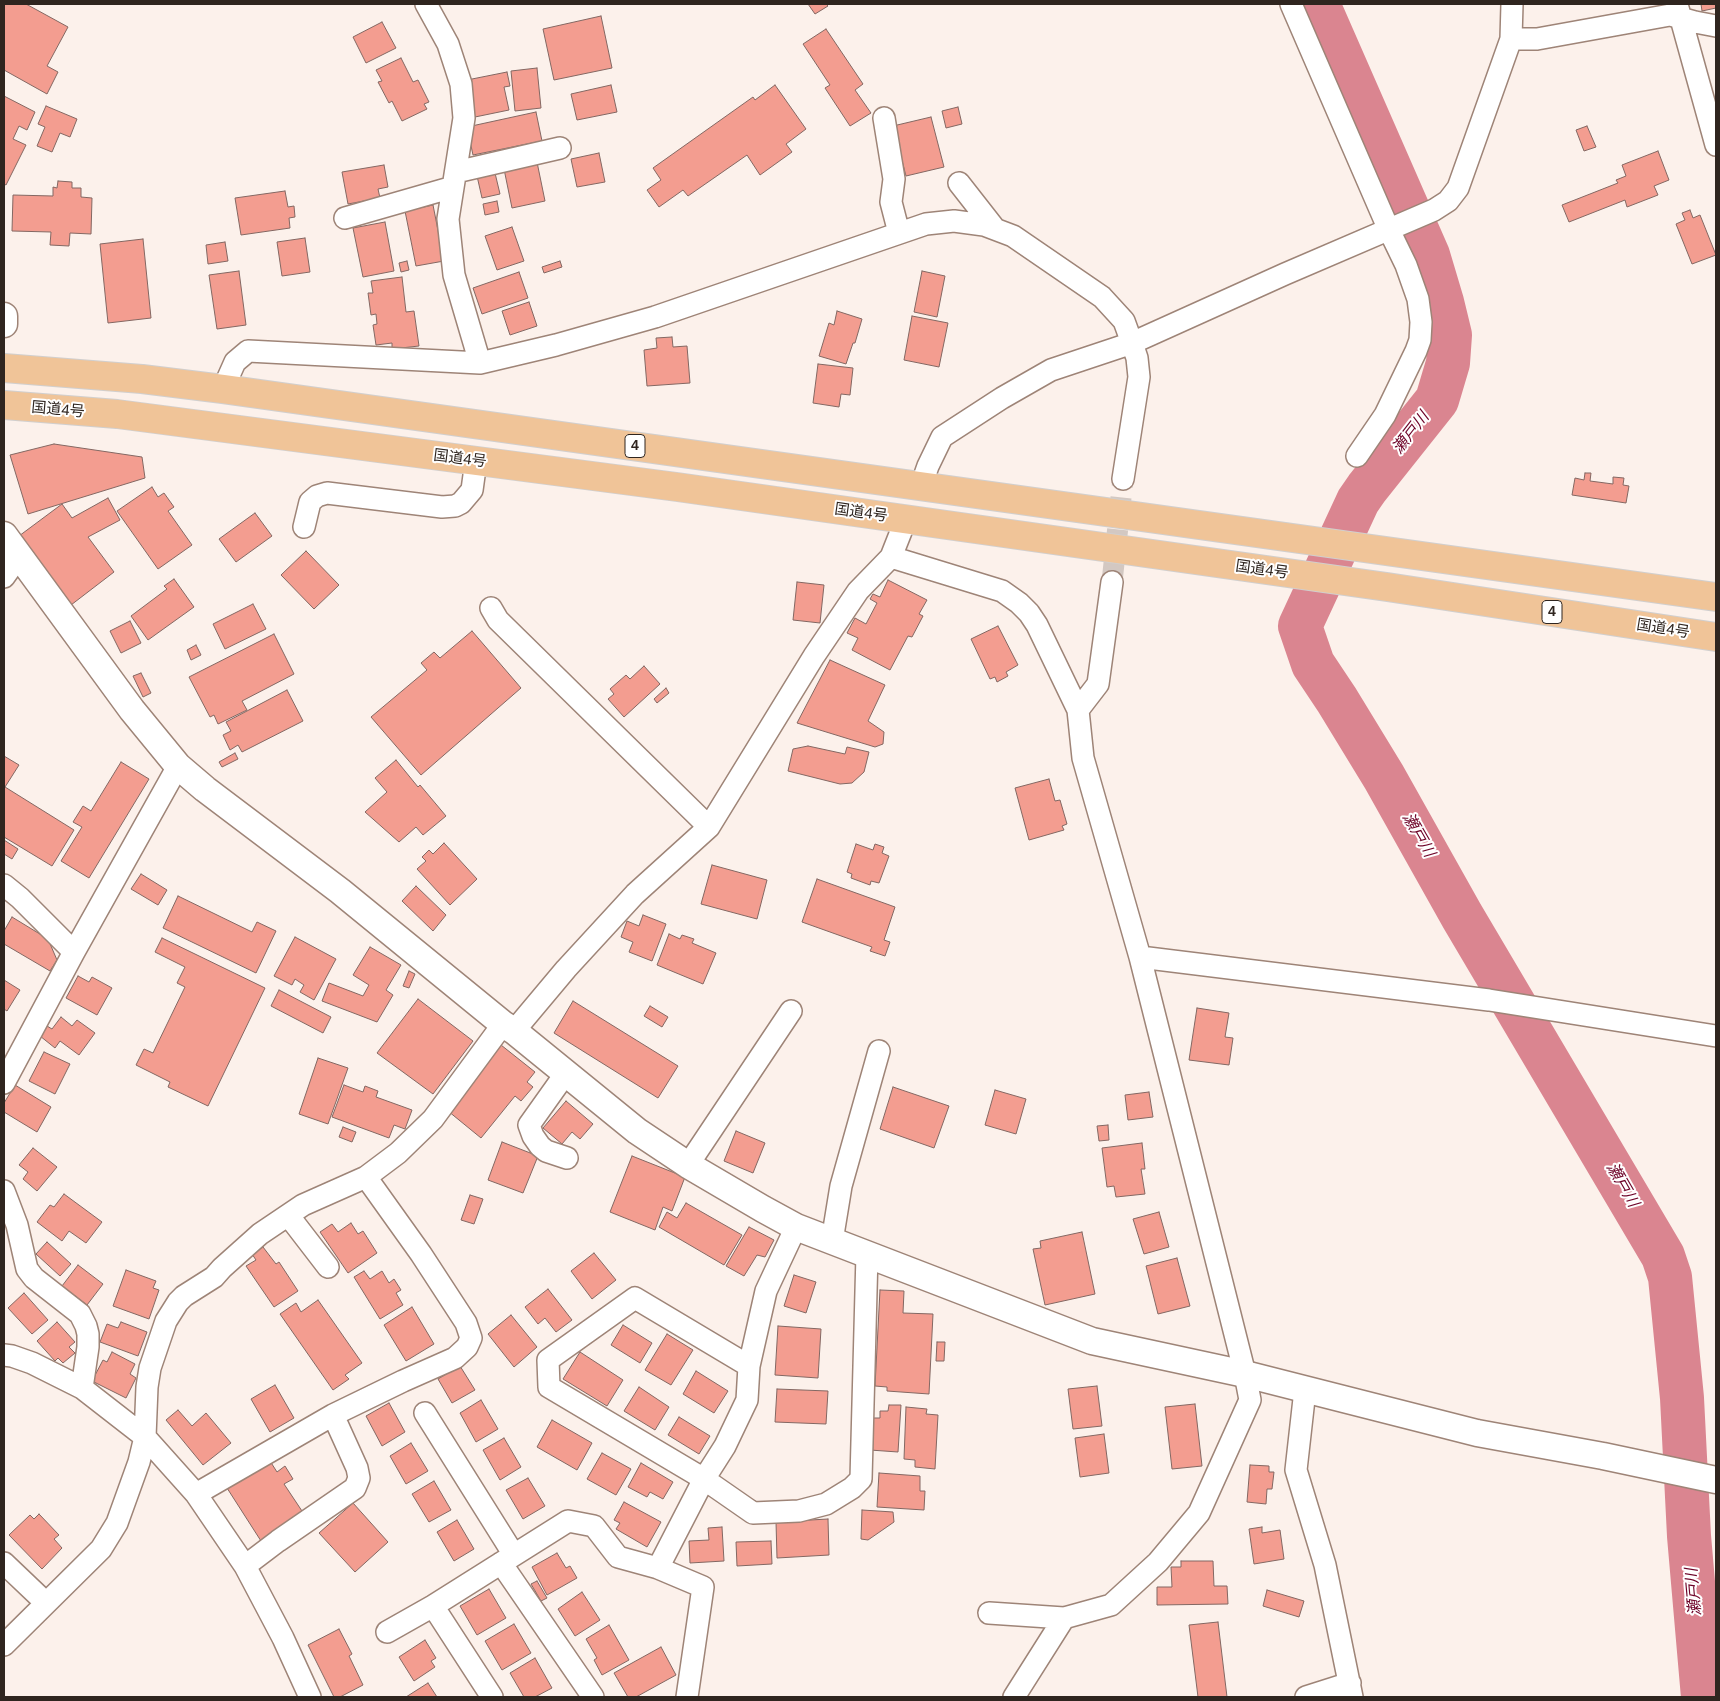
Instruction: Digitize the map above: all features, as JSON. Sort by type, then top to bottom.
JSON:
[{"type":"highway","name":"4","points":[[4,368],[142,379],[223,389],[1265,532],[1716,597]]},
{"type":"highway","name":"国道4号","points":[[4,405],[117,414],[687,488],[1387,587],[1716,637]]},
{"type":"street","points":[[426,4],[448,44],[461,84],[464,118],[448,219],[454,275],[480,363]]},
{"type":"street","points":[[1291,4],[1394,227],[1418,299],[1421,322],[1420,340],[1385,415],[1357,456]]},
{"type":"street","points":[[921,486],[942,437],[1002,398],[1051,370],[1132,343],[1434,210],[1448,202],[1458,188],[1511,39],[1512,4]]},
{"type":"street","points":[[1511,39],[1537,39],[1670,15],[1679,11]]},
{"type":"street","points":[[1679,11],[1695,22],[1716,26]]},
{"type":"street","points":[[1679,11],[1716,145]]},
{"type":"street","points":[[884,118],[894,179],[891,202],[899,233]]},
{"type":"street","points":[[345,218],[454,180],[560,148]]},
{"type":"street","points":[[959,183],[995,229]]},
{"type":"street","points":[[223,389],[235,362],[248,351],[480,363],[556,345],[655,317],[926,224],[954,221],[984,225],[1013,236],[1102,297],[1124,322],[1137,358],[1139,378],[1123,479]]},
{"type":"street","points":[[4,316],[4,324]]},
{"type":"street","points":[[304,527],[310,502],[318,496],[327,493],[442,507],[455,506],[472,490],[476,461]]},
{"type":"street","points":[[4,1645],[101,1549],[118,1522],[139,1462],[145,1437],[147,1387],[150,1368],[164,1326],[174,1308],[184,1296],[214,1277],[260,1234],[303,1205],[366,1177],[398,1153],[433,1119],[509,1028],[635,894],[709,827],[814,656],[858,591],[891,556],[906,519]]},
{"type":"street","points":[[4,534],[132,710],[178,766],[205,789],[340,892],[637,1131],[688,1165],[796,1227],[1092,1341],[1245,1374],[1477,1433],[1712,1479]]},
{"type":"street","points":[[4,577],[19,556]]},
{"type":"street","points":[[891,556],[1002,591],[1019,604],[1029,613],[1037,625],[1078,710],[1083,758],[1140,957],[1250,1400],[1199,1513],[1158,1562],[1111,1605],[1064,1618],[990,1613]]},
{"type":"street","points":[[1078,710],[1098,684],[1112,582]]},
{"type":"street","points":[[491,608],[498,620],[709,827]]},
{"type":"street","points":[[4,1083],[74,952],[178,766]]},
{"type":"street","points":[[4,885],[20,898],[74,952]]},
{"type":"street","points":[[1140,957],[1489,1000],[1716,1036]]},
{"type":"street","points":[[688,1165],[791,1011]]},
{"type":"street","points":[[832,1240],[841,1186],[879,1051]]},
{"type":"street","points":[[566,1073],[529,1125],[533,1136],[540,1146],[546,1151],[567,1158]]},
{"type":"street","points":[[196,1494],[333,1415],[402,1381],[455,1358],[467,1347],[471,1338],[462,1316],[366,1177]]},
{"type":"street","points":[[4,1191],[17,1225],[27,1269],[34,1278],[80,1314],[86,1326],[88,1347],[82,1388]]},
{"type":"street","points":[[288,1215],[328,1267]]},
{"type":"street","points":[[658,1568],[704,1480],[726,1446],[747,1400],[749,1366],[766,1292],[796,1227]]},
{"type":"street","points":[[749,1366],[635,1298],[548,1360],[549,1387],[704,1480],[753,1513],[799,1511],[826,1504],[852,1488],[860,1479],[867,1254]]},
{"type":"street","points":[[4,1355],[32,1362],[82,1388],[145,1437],[196,1494],[245,1566],[283,1638],[310,1697]]},
{"type":"street","points":[[1305,1390],[1296,1470],[1325,1565],[1351,1690],[1306,1697]]},
{"type":"street","points":[[425,1413],[508,1559],[593,1697]]},
{"type":"street","points":[[245,1566],[355,1488],[359,1478],[357,1468],[333,1415]]},
{"type":"street","points":[[387,1632],[433,1606],[568,1521],[594,1526],[618,1557],[658,1568],[703,1586],[687,1697]]},
{"type":"street","points":[[4,1563],[46,1604]]},
{"type":"street","points":[[433,1606],[492,1697]]},
{"type":"street","points":[[1014,1697],[1064,1618]]},
{"type":"building","points":[[4,4],[26,4],[68,27],[47,66],[58,72],[47,94],[4,70]]},
{"type":"building","points":[[808,4],[826,4],[828,6],[815,14]]},
{"type":"building","points":[[1701,4],[1716,4],[1716,8],[1702,11]]},
{"type":"building","points":[[601,16],[612,68],[554,80],[543,29]]},
{"type":"building","points":[[382,22],[396,48],[366,63],[353,37]]},
{"type":"building","points":[[826,29],[863,84],[855,90],[871,113],[850,126],[825,88],[830,85],[803,44]]},
{"type":"building","points":[[401,58],[413,82],[418,80],[429,102],[424,104],[427,109],[402,121],[392,101],[389,103],[378,82],[382,81],[376,70]]},
{"type":"building","points":[[537,68],[541,108],[515,111],[511,71]]},
{"type":"building","points":[[507,72],[510,86],[504,87],[509,110],[475,117],[467,80]]},
{"type":"building","points":[[611,85],[617,112],[577,120],[571,94]]},
{"type":"building","points":[[775,85],[806,129],[786,144],[792,152],[760,175],[747,155],[688,196],[683,190],[659,207],[647,190],[661,180],[653,168],[753,97],[755,100]]},
{"type":"building","points":[[4,96],[35,112],[27,130],[19,126],[13,139],[26,145],[6,185],[4,184]]},
{"type":"building","points":[[46,106],[77,119],[70,137],[60,133],[52,152],[37,146],[45,127],[38,124]]},
{"type":"building","points":[[958,107],[962,124],[946,128],[942,111]]},
{"type":"building","points":[[536,112],[542,141],[473,155],[467,127]]},
{"type":"building","points":[[931,117],[944,167],[906,176],[893,126]]},
{"type":"building","points":[[1587,126],[1596,147],[1584,151],[1576,130]]},
{"type":"building","points":[[1658,151],[1669,180],[1654,186],[1658,195],[1627,207],[1625,200],[1569,222],[1562,205],[1618,183],[1616,180],[1626,176],[1622,165]]},
{"type":"building","points":[[599,153],[605,182],[577,187],[571,159]]},
{"type":"building","points":[[537,162],[545,201],[512,208],[504,169]]},
{"type":"building","points":[[384,165],[388,187],[378,189],[380,198],[348,204],[342,172]]},
{"type":"building","points":[[495,173],[500,194],[482,198],[477,176]]},
{"type":"building","points":[[58,181],[72,182],[72,188],[81,188],[81,197],[92,198],[91,234],[70,233],[69,246],[50,245],[51,232],[12,231],[13,195],[53,196],[53,187],[57,188]]},
{"type":"building","points":[[285,191],[288,207],[294,206],[295,217],[289,218],[290,228],[241,235],[235,198]]},
{"type":"building","points":[[497,201],[499,212],[485,215],[483,204]]},
{"type":"building","points":[[433,205],[444,261],[416,266],[405,211]]},
{"type":"building","points":[[1690,210],[1693,218],[1700,215],[1716,255],[1692,264],[1676,224],[1685,220],[1682,213]]},
{"type":"building","points":[[385,222],[394,271],[363,277],[353,228]]},
{"type":"building","points":[[512,227],[524,261],[497,270],[485,236]]},
{"type":"building","points":[[305,238],[310,272],[282,276],[277,242]]},
{"type":"building","points":[[143,239],[151,318],[108,323],[100,244]]},
{"type":"building","points":[[225,242],[228,261],[208,264],[206,245]]},
{"type":"building","points":[[407,261],[409,270],[401,272],[399,263]]},
{"type":"building","points":[[560,261],[562,267],[544,273],[542,267]]},
{"type":"building","points":[[239,271],[246,325],[217,329],[209,275]]},
{"type":"building","points":[[922,271],[945,276],[937,317],[914,312]]},
{"type":"building","points":[[519,272],[528,298],[482,314],[473,288]]},
{"type":"building","points":[[402,277],[406,312],[414,311],[419,346],[392,349],[392,343],[376,345],[373,325],[377,324],[376,314],[371,315],[368,293],[373,293],[371,281]]},
{"type":"building","points":[[529,302],[537,326],[510,335],[502,311]]},
{"type":"building","points":[[837,311],[862,319],[846,364],[819,356],[829,323],[834,325]]},
{"type":"building","points":[[912,316],[948,323],[939,367],[904,360]]},
{"type":"building","points":[[672,337],[673,347],[687,346],[690,383],[647,386],[644,350],[657,348],[656,338]]},
{"type":"building","points":[[818,364],[853,368],[850,395],[841,394],[839,407],[813,403]]},
{"type":"building","points":[[54,444],[142,457],[145,478],[28,514],[10,455]]},
{"type":"building","points":[[1585,473],[1591,473],[1590,481],[1613,484],[1613,477],[1624,478],[1623,485],[1629,486],[1626,503],[1572,495],[1575,478],[1584,480]]},
{"type":"building","points":[[152,487],[158,497],[164,493],[174,507],[168,511],[192,545],[158,569],[117,511]]},
{"type":"building","points":[[108,498],[120,520],[88,537],[114,572],[71,605],[19,536],[62,504],[72,518]]},
{"type":"building","points":[[255,513],[272,536],[236,562],[219,539]]},
{"type":"building","points":[[306,551],[339,585],[314,609],[281,575]]},
{"type":"building","points":[[174,579],[194,607],[148,640],[131,616],[167,589],[164,586]]},
{"type":"building","points":[[888,580],[927,600],[919,614],[923,616],[912,637],[908,636],[890,670],[852,650],[858,638],[847,633],[855,618],[866,624],[877,603],[870,599],[873,594],[880,597]]},
{"type":"building","points":[[797,582],[824,585],[820,623],[793,620]]},
{"type":"building","points":[[253,604],[266,629],[225,649],[213,624]]},
{"type":"building","points":[[130,621],[141,643],[121,653],[110,631]]},
{"type":"building","points":[[998,626],[1018,665],[1006,672],[1008,676],[997,682],[995,677],[990,679],[971,639]]},
{"type":"building","points":[[472,631],[521,688],[421,775],[371,717],[427,670],[421,663],[434,652],[440,658]]},
{"type":"building","points":[[274,634],[294,674],[242,701],[247,710],[218,724],[214,715],[210,717],[189,677]]},
{"type":"building","points":[[196,645],[201,655],[191,660],[187,650]]},
{"type":"building","points":[[830,660],[885,685],[868,721],[884,732],[883,744],[875,747],[797,723]]},
{"type":"building","points":[[644,666],[660,684],[624,717],[608,699],[614,694],[610,689],[626,675],[630,679]]},
{"type":"building","points":[[141,673],[151,693],[143,697],[133,676]]},
{"type":"building","points":[[666,688],[669,693],[657,703],[654,699]]},
{"type":"building","points":[[287,690],[303,721],[242,752],[238,745],[230,750],[223,735],[231,731],[226,722]]},
{"type":"building","points":[[808,746],[845,754],[847,747],[869,752],[864,772],[852,783],[840,784],[788,771],[793,749]]},
{"type":"building","points":[[235,753],[238,759],[222,767],[219,762]]},
{"type":"building","points":[[4,756],[19,765],[5,787],[74,830],[52,866],[4,837]]},
{"type":"building","points":[[396,760],[418,787],[420,785],[446,816],[423,835],[416,827],[399,842],[365,812],[387,792],[375,778]]},
{"type":"building","points":[[121,762],[149,779],[89,878],[61,861],[82,827],[73,822],[83,806],[91,811]]},
{"type":"building","points":[[1049,779],[1055,801],[1060,800],[1067,824],[1062,826],[1064,830],[1029,840],[1015,788]]},
{"type":"building","points":[[4,840],[18,849],[12,859],[4,854]]},
{"type":"building","points":[[444,843],[477,879],[450,905],[417,869],[426,861],[422,857],[429,850],[433,854]]},
{"type":"building","points":[[856,844],[873,850],[875,844],[884,847],[882,853],[889,856],[879,883],[871,881],[870,885],[851,878],[852,874],[847,872]]},
{"type":"building","points":[[712,865],[767,880],[757,919],[701,904]]},
{"type":"building","points":[[141,874],[167,890],[158,905],[131,889]]},
{"type":"building","points":[[817,879],[895,907],[884,940],[890,942],[885,956],[870,951],[872,947],[802,922]]},
{"type":"building","points":[[416,886],[446,915],[433,931],[402,901]]},
{"type":"building","points":[[178,896],[252,932],[257,922],[276,931],[256,973],[163,928]]},
{"type":"building","points":[[643,915],[666,924],[652,961],[629,952],[633,942],[621,937],[627,921],[639,926]]},
{"type":"building","points":[[12,917],[48,939],[57,960],[50,971],[4,944],[4,931]]},
{"type":"building","points":[[669,934],[680,939],[682,935],[694,939],[692,943],[716,953],[703,984],[657,965]]},
{"type":"building","points":[[295,937],[336,959],[314,1000],[300,992],[304,985],[295,979],[292,985],[274,976]]},
{"type":"building","points":[[162,938],[265,988],[208,1106],[168,1087],[170,1082],[136,1065],[144,1049],[153,1053],[185,987],[177,983],[185,967],[155,952]]},
{"type":"building","points":[[370,947],[401,965],[386,990],[393,995],[377,1022],[322,1001],[329,983],[363,996],[369,985],[353,975]]},
{"type":"building","points":[[409,971],[415,974],[409,988],[403,986]]},
{"type":"building","points":[[78,976],[89,982],[92,977],[112,988],[97,1015],[66,998]]},
{"type":"building","points":[[4,980],[20,990],[7,1011],[4,1009]]},
{"type":"building","points":[[279,990],[331,1017],[323,1033],[271,1006]]},
{"type":"building","points":[[418,999],[473,1041],[433,1094],[377,1053]]},
{"type":"building","points":[[573,1001],[678,1066],[658,1098],[554,1033]]},
{"type":"building","points":[[650,1006],[668,1017],[662,1027],[644,1016]]},
{"type":"building","points":[[1197,1008],[1229,1013],[1225,1037],[1233,1038],[1229,1065],[1189,1060]]},
{"type":"building","points":[[61,1017],[72,1026],[77,1020],[95,1033],[79,1055],[60,1041],[55,1048],[40,1036],[47,1026],[52,1029]]},
{"type":"building","points":[[501,1045],[535,1072],[527,1082],[533,1087],[521,1101],[515,1096],[481,1138],[448,1111]]},
{"type":"building","points":[[44,1052],[70,1064],[55,1094],[29,1081]]},
{"type":"building","points":[[318,1058],[348,1068],[328,1124],[299,1114]]},
{"type":"building","points":[[15,1085],[51,1107],[37,1132],[4,1112],[4,1103]]},
{"type":"building","points":[[344,1085],[363,1092],[365,1086],[378,1091],[376,1097],[412,1110],[405,1129],[394,1125],[389,1138],[332,1117]]},
{"type":"building","points":[[893,1087],[949,1106],[934,1148],[880,1129]]},
{"type":"building","points":[[995,1090],[1026,1099],[1016,1134],[985,1125]]},
{"type":"building","points":[[1149,1092],[1153,1117],[1128,1120],[1125,1095]]},
{"type":"building","points":[[566,1101],[593,1124],[580,1139],[572,1132],[562,1144],[543,1128]]},
{"type":"building","points":[[1108,1125],[1109,1140],[1099,1141],[1097,1126]]},
{"type":"building","points":[[343,1127],[356,1132],[352,1142],[339,1137]]},
{"type":"building","points":[[736,1131],[765,1143],[753,1173],[724,1161]]},
{"type":"building","points":[[502,1142],[538,1156],[523,1193],[488,1180]]},
{"type":"building","points":[[1142,1143],[1145,1169],[1141,1169],[1145,1194],[1116,1197],[1114,1186],[1107,1187],[1102,1148]]},
{"type":"building","points":[[33,1148],[57,1167],[37,1191],[23,1179],[28,1172],[19,1165]]},
{"type":"building","points":[[632,1156],[685,1177],[672,1211],[663,1207],[655,1230],[610,1212]]},
{"type":"building","points":[[64,1194],[102,1222],[86,1243],[69,1231],[62,1241],[37,1222],[50,1205],[54,1207]]},
{"type":"building","points":[[470,1195],[483,1199],[474,1224],[461,1220]]},
{"type":"building","points":[[686,1203],[742,1235],[724,1265],[659,1227],[667,1212],[677,1218]]},
{"type":"building","points":[[1159,1212],[1169,1247],[1144,1254],[1133,1219]]},
{"type":"building","points":[[351,1223],[358,1234],[363,1231],[377,1253],[348,1273],[320,1232],[332,1224],[338,1232]]},
{"type":"building","points":[[749,1227],[774,1240],[765,1257],[757,1255],[744,1276],[726,1266]]},
{"type":"building","points":[[1082,1232],[1095,1294],[1045,1305],[1033,1249],[1041,1248],[1040,1241]]},
{"type":"building","points":[[47,1242],[71,1264],[60,1276],[36,1254]]},
{"type":"building","points":[[263,1247],[276,1264],[279,1262],[298,1291],[274,1307],[246,1266],[256,1260],[252,1254]]},
{"type":"building","points":[[594,1253],[616,1280],[592,1299],[571,1271]]},
{"type":"building","points":[[1177,1258],[1190,1306],[1158,1314],[1146,1266]]},
{"type":"building","points":[[78,1265],[103,1284],[87,1305],[62,1286]]},
{"type":"building","points":[[126,1270],[156,1281],[153,1288],[159,1290],[149,1319],[113,1306]]},
{"type":"building","points":[[364,1271],[370,1279],[382,1271],[389,1283],[394,1279],[401,1290],[396,1293],[403,1305],[380,1319],[354,1277]]},
{"type":"building","points":[[794,1275],[816,1282],[806,1313],[784,1306]]},
{"type":"building","points":[[548,1289],[572,1320],[556,1332],[545,1318],[538,1324],[525,1307]]},
{"type":"building","points":[[880,1290],[904,1291],[903,1313],[933,1314],[929,1394],[887,1391],[887,1387],[875,1386]]},
{"type":"building","points":[[24,1293],[48,1320],[32,1334],[8,1308]]},
{"type":"building","points":[[318,1300],[362,1363],[345,1375],[349,1379],[333,1390],[280,1314],[296,1303],[301,1312]]},
{"type":"building","points":[[412,1307],[434,1344],[406,1361],[384,1325]]},
{"type":"building","points":[[511,1315],[537,1347],[514,1367],[488,1334]]},
{"type":"building","points":[[57,1322],[75,1342],[69,1347],[75,1353],[63,1363],[58,1358],[55,1361],[37,1341]]},
{"type":"building","points":[[121,1322],[147,1332],[138,1356],[100,1342],[107,1324],[118,1328]]},
{"type":"building","points":[[623,1325],[652,1343],[640,1363],[611,1345]]},
{"type":"building","points":[[778,1326],[821,1329],[818,1378],[775,1375]]},
{"type":"building","points":[[667,1334],[693,1350],[671,1385],[645,1370]]},
{"type":"building","points":[[937,1342],[945,1342],[944,1361],[936,1361]]},
{"type":"building","points":[[112,1352],[135,1364],[130,1374],[136,1378],[126,1398],[92,1381],[103,1360],[107,1362]]},
{"type":"building","points":[[580,1352],[623,1380],[607,1406],[563,1379]]},
{"type":"building","points":[[460,1366],[475,1390],[452,1403],[438,1379]]},
{"type":"building","points":[[696,1371],[728,1391],[714,1413],[683,1394]]},
{"type":"building","points":[[275,1385],[294,1418],[270,1432],[251,1399]]},
{"type":"building","points":[[1097,1386],[1102,1426],[1073,1429],[1068,1389]]},
{"type":"building","points":[[639,1387],[669,1407],[655,1430],[624,1411]]},
{"type":"building","points":[[777,1389],[828,1391],[826,1424],[775,1422]]},
{"type":"building","points":[[481,1400],[498,1429],[476,1442],[460,1413]]},
{"type":"building","points":[[389,1403],[405,1432],[382,1446],[366,1416]]},
{"type":"building","points":[[1195,1404],[1202,1466],[1172,1469],[1165,1407]]},
{"type":"building","points":[[889,1405],[901,1405],[898,1452],[870,1450],[871,1418],[880,1418],[880,1411],[888,1411]]},
{"type":"building","points":[[906,1407],[927,1409],[926,1414],[938,1415],[935,1469],[915,1467],[915,1460],[904,1459]]},
{"type":"building","points":[[178,1410],[192,1426],[206,1413],[231,1443],[203,1465],[166,1420]]},
{"type":"building","points":[[679,1417],[710,1436],[699,1454],[668,1435]]},
{"type":"building","points":[[552,1420],[592,1443],[577,1470],[537,1447]]},
{"type":"building","points":[[1104,1434],[1109,1473],[1080,1477],[1075,1438]]},
{"type":"building","points":[[504,1438],[521,1467],[500,1480],[483,1450]]},
{"type":"building","points":[[411,1443],[428,1471],[406,1484],[390,1456]]},
{"type":"building","points":[[602,1453],[631,1469],[616,1495],[587,1479]]},
{"type":"building","points":[[270,1461],[277,1472],[285,1466],[293,1479],[284,1484],[304,1514],[261,1541],[227,1488]]},
{"type":"building","points":[[641,1463],[673,1482],[663,1499],[650,1492],[647,1497],[628,1487]]},
{"type":"building","points":[[1250,1465],[1269,1466],[1269,1472],[1274,1472],[1272,1489],[1267,1489],[1266,1504],[1247,1502]]},
{"type":"building","points":[[879,1473],[920,1476],[920,1491],[925,1491],[924,1510],[877,1507]]},
{"type":"building","points":[[528,1478],[545,1506],[523,1519],[506,1490]]},
{"type":"building","points":[[434,1481],[451,1510],[429,1522],[412,1494]]},
{"type":"building","points":[[624,1502],[661,1522],[647,1547],[616,1529],[620,1523],[614,1520]]},
{"type":"building","points":[[353,1503],[388,1542],[355,1572],[319,1533]]},
{"type":"building","points":[[862,1510],[893,1512],[894,1522],[868,1540],[861,1539]]},
{"type":"building","points":[[39,1514],[59,1535],[54,1539],[62,1548],[42,1569],[9,1535],[30,1515],[34,1519]]},
{"type":"building","points":[[828,1519],[829,1555],[777,1558],[776,1522]]},
{"type":"building","points":[[457,1520],[474,1549],[454,1561],[437,1532]]},
{"type":"building","points":[[722,1527],[724,1561],[690,1563],[689,1541],[709,1540],[708,1528]]},
{"type":"building","points":[[1262,1527],[1262,1533],[1280,1530],[1284,1559],[1254,1564],[1249,1529]]},
{"type":"building","points":[[771,1541],[772,1564],[737,1566],[736,1542]]},
{"type":"building","points":[[557,1553],[566,1568],[570,1566],[577,1578],[547,1595],[532,1567]]},
{"type":"building","points":[[1181,1561],[1213,1561],[1214,1586],[1227,1586],[1228,1604],[1157,1605],[1157,1587],[1172,1587],[1171,1567],[1181,1567]]},
{"type":"building","points":[[537,1581],[547,1598],[541,1601],[531,1584]]},
{"type":"building","points":[[489,1589],[506,1618],[477,1635],[460,1606]]},
{"type":"building","points":[[1267,1590],[1304,1601],[1299,1617],[1263,1606]]},
{"type":"building","points":[[582,1592],[600,1620],[575,1636],[558,1609]]},
{"type":"building","points":[[1218,1622],[1227,1697],[1198,1697],[1189,1625]]},
{"type":"building","points":[[514,1624],[531,1653],[502,1670],[485,1641]]},
{"type":"building","points":[[609,1625],[629,1660],[602,1675],[594,1660],[597,1658],[586,1639]]},
{"type":"building","points":[[339,1629],[352,1654],[349,1656],[363,1685],[340,1697],[334,1697],[308,1645]]},
{"type":"building","points":[[425,1640],[436,1658],[431,1661],[435,1667],[414,1681],[399,1657]]},
{"type":"building","points":[[661,1647],[676,1675],[636,1697],[628,1697],[614,1673]]},
{"type":"building","points":[[535,1658],[552,1688],[535,1697],[524,1697],[510,1673]]},
{"type":"building","points":[[428,1683],[437,1697],[406,1697]]},
{"type":"waterway","name":"瀬戸川","points":[[1318,4],[1428,255],[1450,335],[1448,363],[1437,400],[1358,501],[1300,626],[1313,664],[1384,777],[1462,916],[1663,1256],[1670,1277],[1682,1398],[1689,1536],[1703,1697]]},
{"type":"tunnel","points":[[1112,582],[1123,479]]}]
